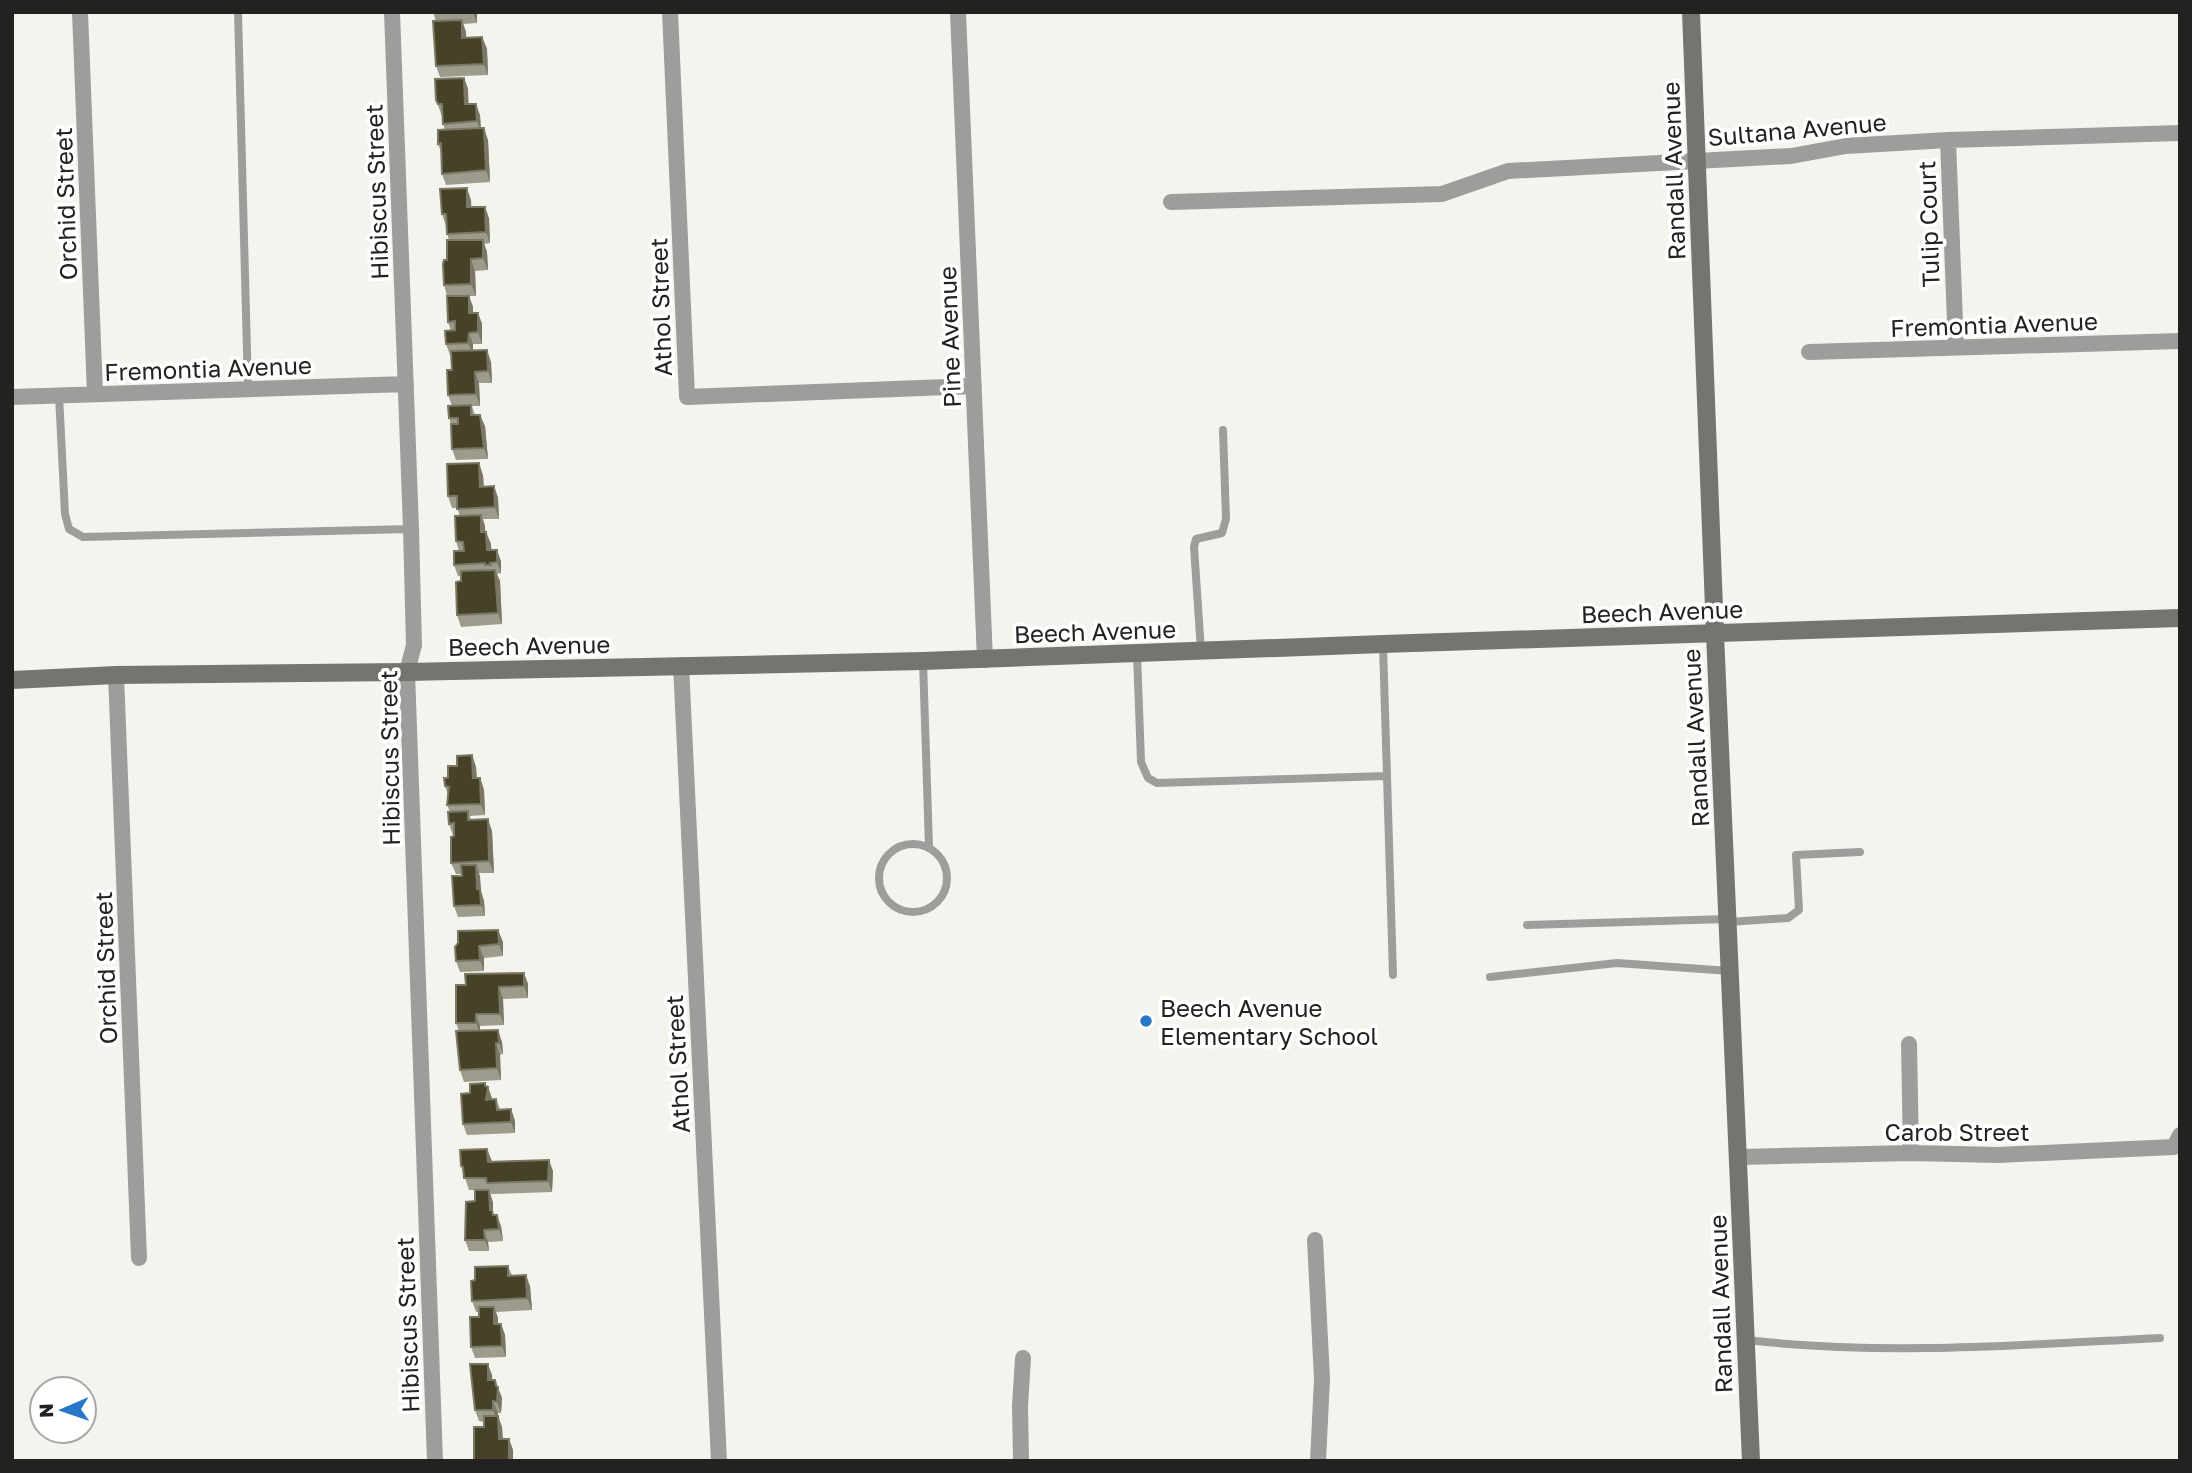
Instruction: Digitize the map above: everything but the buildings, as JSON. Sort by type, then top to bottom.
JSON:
[{"type":"main road","name":"Randall Avenue","points":[[1691,12],[1751,1461]]},
{"type":"main road","name":"Beech Avenue","points":[[12,680],[923,662],[2180,618]]},
{"type":"street","name":"Orchid Street","points":[[80,12],[95,394]]},
{"type":"street","name":"Hibiscus Street","points":[[392,12],[414,645],[407,672],[435,1461]]},
{"type":"street","name":"Athol Street","points":[[670,12],[687,397],[974,386]]},
{"type":"street","name":"Pine Avenue","points":[[958,12],[985,660]]},
{"type":"street","name":"Sultana Avenue","points":[[1171,202],[1442,194],[1508,171],[1791,156],[1846,146],[1948,140],[2180,133]]},
{"type":"street","name":"Tulip Court","points":[[1948,140],[1955,348]]},
{"type":"street","name":"Fremontia Avenue","points":[[1809,352],[2180,341]]},
{"type":"street","name":"Fremontia Avenue","points":[[12,397],[406,384]]},
{"type":"street","name":"Athol Street","points":[[681,665],[719,1461]]},
{"type":"street","name":"Orchid Street","points":[[116,676],[139,1258]]},
{"type":"street","points":[[1909,1044],[1911,1153]]},
{"type":"street","name":"Carob Street","points":[[1739,1157],[1911,1153],[1997,1155],[2177,1141]]},
{"type":"street","points":[[1315,1240],[1322,1379],[1318,1461]]},
{"type":"street","points":[[1021,1461],[1023,1358]]},
{"type":"lane","points":[[238,12],[248,389]]},
{"type":"lane","points":[[59,396],[65,514],[69,529],[83,537],[411,529]]},
{"type":"lane","points":[[1201,652],[1194,547],[1196,539],[1222,533],[1224,529],[1226,519],[1223,430]]},
{"type":"lane","points":[[1383,644],[1393,975]]},
{"type":"lane","points":[[1138,654],[1141,762],[1147,778],[1157,783],[1387,776]]},
{"type":"lane","points":[[923,662],[929,847]]},
{"type":"lane","points":[[906,844],[929,847],[945,864],[947,886],[935,905],[926,910],[905,912],[887,900],[881,890],[881,867],[886,857],[906,844]]},
{"type":"lane","points":[[1527,925],[1788,918],[1799,910],[1796,855],[1860,852]]},
{"type":"lane","points":[[1490,977],[1617,963],[1730,971]]},
{"type":"lane","points":[[1746,1340],[1832,1348],[1939,1349],[2160,1338]]},
{"type":"place","name":"Beech Avenue Elementary School","points":[[1146,1021]]}]
